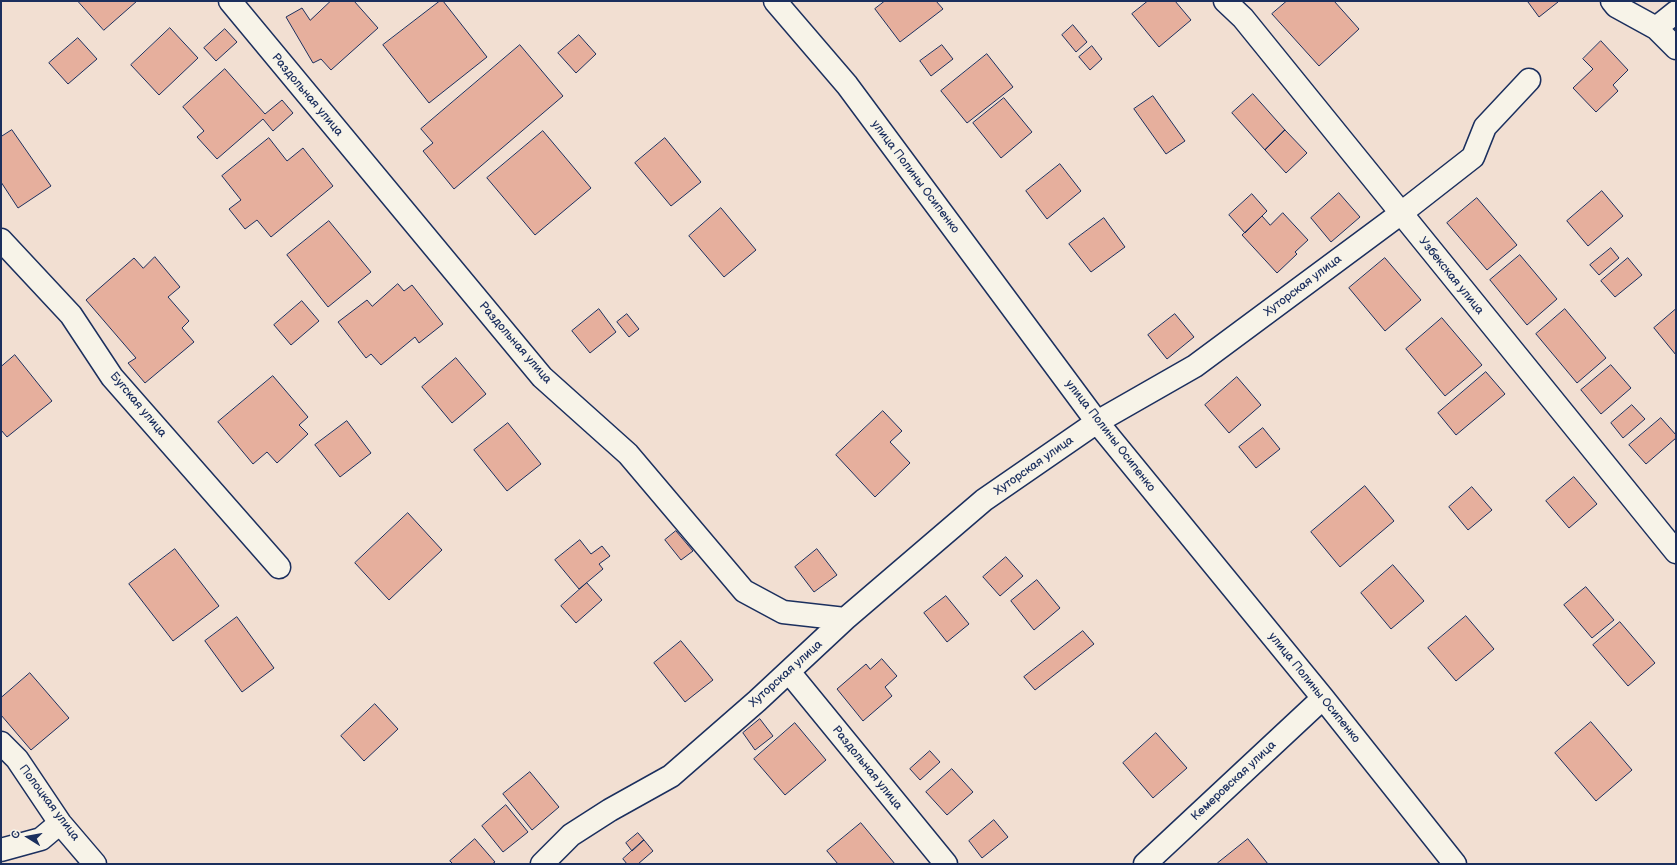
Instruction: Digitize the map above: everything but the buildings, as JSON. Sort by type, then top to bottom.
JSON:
[{"type":"street","name":"Раздольная улица","points":[[230,1],[542,377],[628,454],[744,590],[783,612],[845,619]]},
{"type":"street","name":"улица Полины Осипенко","points":[[775,1],[847,85],[1097,422],[1323,698],[1455,864]]},
{"type":"street","name":"Узбекская улица","points":[[1225,1],[1243,18],[1400,214],[1676,552]]},
{"type":"street","points":[[1612,1],[1616,6],[1656,28],[1676,48]]},
{"type":"street","points":[[1656,28],[1676,12]]},
{"type":"street","name":"Хуторская улица","points":[[542,864],[571,835],[610,810],[671,776],[789,672],[845,619],[984,500],[1097,422],[1195,366],[1400,214],[1473,157],[1484,127],[1529,80]]},
{"type":"street","name":"Бугская улица","points":[[1,240],[71,315],[112,377],[279,567]]},
{"type":"street","name":"Раздольная улица","points":[[789,672],[946,864]]},
{"type":"street","name":"Кемеровская улица","points":[[1145,864],[1323,698]]},
{"type":"street","name":"Полоцкая улица","points":[[1,743],[16,759],[60,823],[95,864]]},
{"type":"street","points":[[1,850],[41,839],[60,823]]}]
